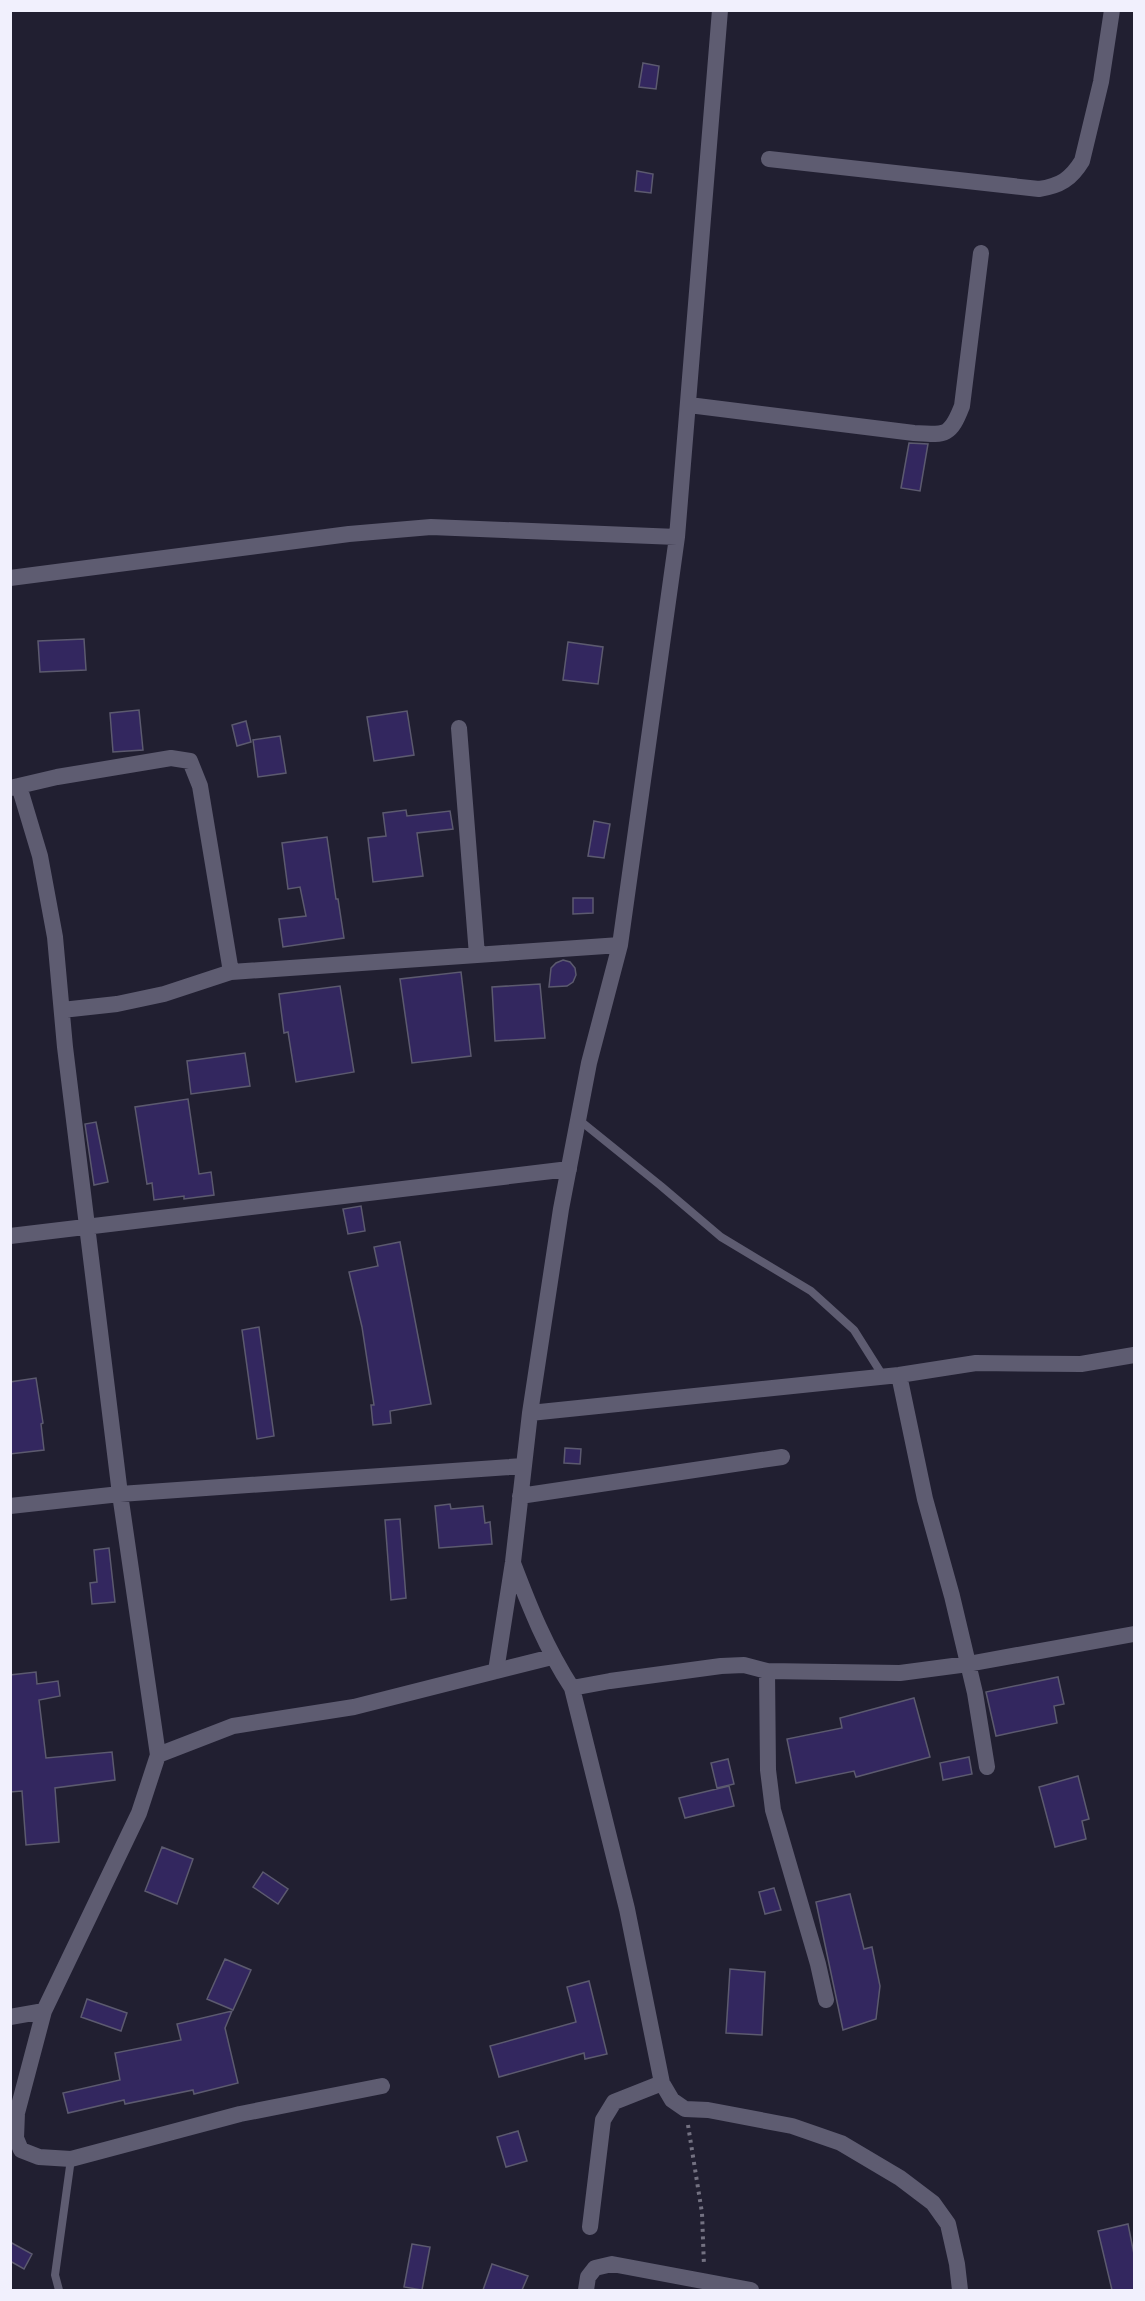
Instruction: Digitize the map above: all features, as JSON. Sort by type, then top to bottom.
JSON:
[{"type":"street","points":[[496,1671],[513,1563],[530,1413],[568,1169],[589,1063],[620,945],[677,537],[720,10]]},
{"type":"street","points":[[769,159],[1039,189],[1056,187],[1075,172],[1082,161],[1101,82],[1112,10]]},
{"type":"street","points":[[689,405],[914,433],[941,435],[950,431],[962,406],[981,253]]},
{"type":"street","points":[[10,578],[338,536],[431,527],[677,537]]},
{"type":"street","points":[[459,728],[477,955]]},
{"type":"street","points":[[231,972],[200,786],[190,761],[171,758],[57,777],[15,787],[42,868],[55,937],[120,1494],[158,1755],[139,1813],[44,2011],[17,2113],[16,2138],[21,2150],[39,2157],[71,2159],[240,2115],[382,2086]]},
{"type":"street","points":[[62,1010],[117,1004],[164,994],[231,972],[620,945]]},
{"type":"street","points":[[10,1236],[568,1169]]},
{"type":"street","points":[[530,1413],[891,1376],[976,1363],[1081,1364],[1134,1356]]},
{"type":"street","points":[[891,1376],[952,1596],[975,1693],[987,1767]]},
{"type":"street","points":[[520,1496],[782,1457]]},
{"type":"street","points":[[10,1506],[120,1494],[523,1466]]},
{"type":"street","points":[[513,1563],[531,1613],[552,1657],[572,1688],[627,1909],[662,2083],[672,2100],[686,2109],[708,2110],[792,2126],[841,2143],[900,2178],[933,2203],[948,2224],[960,2290]]},
{"type":"street","points":[[572,1688],[721,1666],[744,1665],[767,1671],[900,1673],[968,1664],[1134,1634]]},
{"type":"street","points":[[158,1755],[233,1726],[354,1707],[552,1657]]},
{"type":"street","points":[[767,1671],[768,1770],[772,1810],[818,1964],[826,2000]]},
{"type":"street","points":[[10,2017],[44,2011]]},
{"type":"street","points":[[590,2227],[603,2120],[614,2102],[662,2083]]},
{"type":"street","points":[[586,2290],[588,2277],[595,2268],[612,2264],[751,2290]]},
{"type":"lane","points":[[578,1119],[721,1237],[811,1291],[854,1330],[891,1376]]},
{"type":"lane","points":[[58,2290],[55,2275],[71,2159]]},
{"type":"path","points":[[686,2109],[702,2214],[704,2282]]},
{"type":"building","points":[[643,63],[659,66],[656,89],[639,87]]},
{"type":"building","points":[[637,171],[653,174],[651,193],[635,191]]},
{"type":"building","points":[[909,443],[928,444],[920,491],[901,488]]},
{"type":"building","points":[[84,639],[86,670],[40,672],[38,641]]},
{"type":"building","points":[[568,642],[603,647],[598,684],[563,680]]},
{"type":"building","points":[[139,710],[143,750],[113,752],[110,713]]},
{"type":"building","points":[[407,711],[414,755],[374,761],[367,717]]},
{"type":"building","points":[[246,721],[251,742],[237,746],[232,725]]},
{"type":"building","points":[[280,736],[286,773],[258,777],[253,740]]},
{"type":"building","points":[[406,810],[407,816],[450,811],[453,829],[417,833],[423,876],[373,882],[368,838],[386,836],[383,813]]},
{"type":"building","points":[[594,821],[610,824],[604,858],[588,856]]},
{"type":"building","points":[[327,837],[344,938],[283,947],[279,919],[306,916],[300,887],[288,889],[282,843]]},
{"type":"building","points":[[573,898],[593,898],[593,913],[573,914]]},
{"type":"building","points":[[563,960],[570,962],[575,968],[576,975],[573,982],[567,986],[549,987],[551,968]]},
{"type":"building","points":[[461,972],[471,1056],[412,1063],[400,979]]},
{"type":"building","points":[[540,984],[545,1038],[495,1041],[492,987]]},
{"type":"building","points":[[340,986],[354,1072],[296,1082],[288,1032],[284,1033],[279,994]]},
{"type":"building","points":[[245,1053],[250,1086],[191,1094],[187,1061]]},
{"type":"building","points":[[188,1099],[199,1174],[211,1172],[214,1195],[154,1200],[152,1183],[147,1184],[135,1107]]},
{"type":"building","points":[[96,1122],[108,1182],[94,1185],[85,1124]]},
{"type":"building","points":[[361,1206],[365,1231],[348,1234],[343,1209]]},
{"type":"building","points":[[400,1242],[431,1404],[390,1411],[391,1423],[373,1425],[371,1405],[374,1405],[362,1327],[349,1272],[378,1266],[374,1247]]},
{"type":"building","points":[[259,1327],[274,1436],[257,1439],[242,1330]]},
{"type":"building","points":[[36,1378],[43,1423],[41,1424],[44,1450],[10,1454],[10,1382]]},
{"type":"building","points":[[565,1448],[581,1449],[580,1464],[564,1463]]},
{"type":"building","points":[[450,1504],[451,1509],[483,1506],[485,1523],[490,1522],[492,1544],[439,1548],[435,1506]]},
{"type":"building","points":[[400,1519],[406,1598],[391,1600],[385,1520]]},
{"type":"building","points":[[109,1548],[115,1602],[92,1604],[90,1583],[97,1582],[94,1550]]},
{"type":"building","points":[[36,1672],[37,1684],[58,1681],[60,1696],[39,1700],[46,1758],[112,1752],[115,1780],[55,1788],[59,1842],[26,1845],[22,1791],[10,1792],[10,1675]]},
{"type":"building","points":[[1058,1677],[1064,1704],[1054,1706],[1057,1723],[996,1736],[986,1692]]},
{"type":"building","points":[[914,1698],[930,1757],[856,1777],[854,1771],[796,1783],[787,1739],[842,1728],[840,1718]]},
{"type":"building","points":[[969,1757],[972,1774],[943,1780],[940,1763]]},
{"type":"building","points":[[728,1759],[734,1784],[717,1788],[711,1763]]},
{"type":"building","points":[[1078,1776],[1089,1819],[1082,1821],[1086,1839],[1055,1847],[1039,1787]]},
{"type":"building","points":[[729,1786],[734,1806],[685,1818],[679,1798]]},
{"type":"building","points":[[162,1847],[193,1859],[177,1904],[145,1891]]},
{"type":"building","points":[[263,1872],[288,1889],[278,1904],[253,1887]]},
{"type":"building","points":[[774,1888],[781,1910],[765,1914],[759,1892]]},
{"type":"building","points":[[850,1894],[864,1949],[872,1947],[880,1986],[876,2019],[843,2030],[816,1902]]},
{"type":"building","points":[[225,1959],[251,1970],[233,2010],[207,1999]]},
{"type":"building","points":[[730,1969],[765,1972],[762,2035],[726,2033]]},
{"type":"building","points":[[589,1981],[607,2054],[585,2059],[584,2053],[499,2077],[490,2046],[576,2022],[567,1987]]},
{"type":"building","points":[[87,1999],[127,2013],[121,2031],[81,2017]]},
{"type":"building","points":[[232,2011],[225,2028],[238,2083],[194,2094],[193,2090],[125,2104],[124,2100],[68,2113],[63,2093],[120,2080],[115,2053],[181,2040],[177,2024]]},
{"type":"building","points":[[518,2131],[527,2161],[506,2167],[497,2137]]},
{"type":"building","points":[[1128,2224],[1134,2254],[1134,2290],[1112,2290],[1098,2231]]},
{"type":"building","points":[[10,2242],[32,2254],[24,2269],[10,2261]]},
{"type":"building","points":[[412,2244],[430,2247],[422,2290],[404,2287]]},
{"type":"building","points":[[492,2264],[528,2276],[522,2290],[483,2290]]}]
